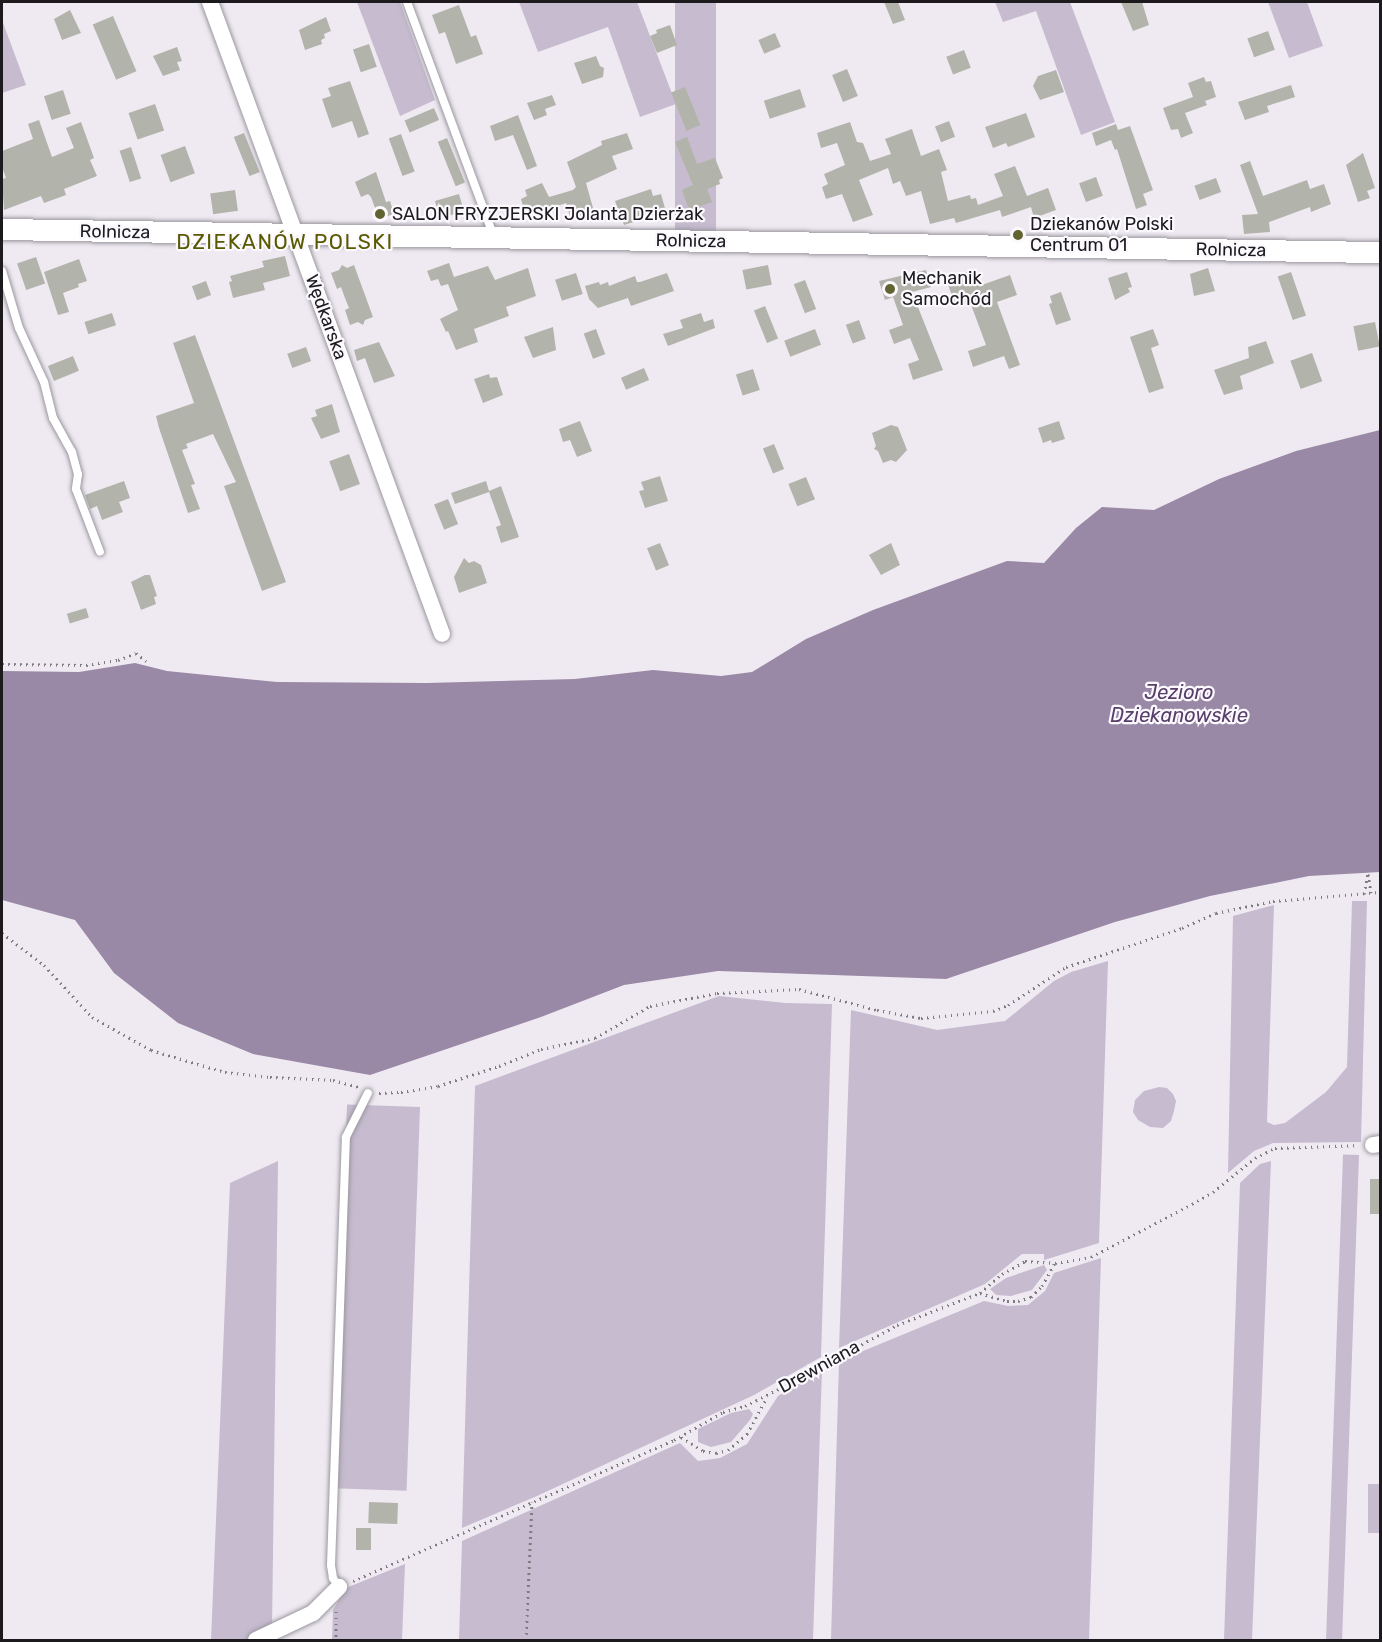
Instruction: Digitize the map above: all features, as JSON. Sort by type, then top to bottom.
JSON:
[{"type":"street","name":"Wędkarska","points":[[210,2],[442,634]]},
{"type":"street","name":"Rolnicza","points":[[2,229],[1380,252]]},
{"type":"street","points":[[256,1641],[301,1620],[334,1593]]},
{"type":"lane","points":[[407,2],[495,238]]},
{"type":"lane","points":[[2,271],[19,328],[44,382],[52,418],[72,452],[78,474],[76,489],[100,552]]},
{"type":"lane","points":[[334,1593],[331,1565],[346,1137],[368,1093]]},
{"type":"path","points":[[2,664],[86,665],[118,660],[136,653],[146,661]]},
{"type":"path","points":[[1364,894],[1368,874],[1371,893]]},
{"type":"path","points":[[2,933],[44,965],[92,1017],[120,1035],[151,1050],[225,1072],[333,1080],[352,1083],[368,1093],[402,1092],[438,1086],[499,1066],[541,1048],[595,1038],[650,1006],[717,993],[799,989],[877,1010],[921,1018],[993,1011],[1008,1005],[1066,967],[1182,928],[1216,913],[1273,901],[1380,892]]},
{"type":"path","points":[[980,1293],[1007,1301],[1031,1297],[1042,1286],[1055,1263],[1091,1257],[1192,1204],[1256,1158],[1275,1148],[1377,1144]]},
{"type":"path","name":"Drewniana","points":[[334,1593],[680,1436],[723,1412],[745,1406],[897,1325],[980,1293],[1002,1274],[1025,1261],[1055,1263]]},
{"type":"path","points":[[680,1436],[703,1451],[716,1453],[728,1450],[747,1434],[767,1395]]},
{"type":"path","points":[[526,1641],[532,1503]]},
{"type":"path","points":[[334,1593],[338,1615],[336,1641]]},
{"type":"shaded area","points":[[357,2],[400,2],[435,100],[400,116]]},
{"type":"shaded area","points":[[519,2],[637,2],[676,104],[640,117],[608,27],[538,52]]},
{"type":"shaded area","points":[[675,2],[716,2],[716,246],[675,246]]},
{"type":"shaded area","points":[[995,2],[1070,2],[1115,122],[1081,135],[1036,11],[1003,22]]},
{"type":"shaded area","points":[[1268,2],[1307,2],[1323,46],[1289,58]]},
{"type":"shaded area","points":[[2,20],[26,85],[2,93]]},
{"type":"shaded area","points":[[1352,901],[1367,901],[1361,1142],[1273,1143],[1254,1151],[1228,1173],[1233,916],[1274,905],[1267,1122],[1274,1125],[1285,1123],[1326,1092],[1347,1067]]},
{"type":"shaded area","points":[[1108,961],[1099,1243],[1044,1260],[1044,1254],[1022,1254],[985,1284],[839,1348],[851,1010],[937,1030],[1005,1021],[1054,981],[1071,972]]},
{"type":"shaded area","points":[[719,996],[785,1003],[832,1004],[821,1357],[754,1395],[537,1496],[462,1528],[475,1086]]},
{"type":"shaded area","points":[[1159,1087],[1167,1088],[1176,1101],[1171,1121],[1163,1128],[1150,1127],[1138,1120],[1133,1112],[1135,1100],[1144,1091]]},
{"type":"shaded area","points":[[347,1104],[420,1107],[407,1491],[334,1488]]},
{"type":"shaded area","points":[[1343,1154],[1359,1155],[1342,1640],[1326,1639]]},
{"type":"shaded area","points":[[278,1161],[272,1630],[249,1640],[211,1640],[230,1183]]},
{"type":"shaded area","points":[[1271,1161],[1252,1640],[1224,1640],[1240,1183],[1260,1164]]},
{"type":"shaded area","points":[[1101,1258],[1089,1640],[831,1640],[839,1361],[984,1301],[1008,1306],[1028,1305],[1045,1291],[1054,1273]]},
{"type":"shaded area","points":[[1044,1265],[1047,1270],[1032,1290],[1011,1296],[996,1295],[990,1289],[1006,1278]]},
{"type":"shaded area","points":[[822,1370],[813,1640],[459,1640],[462,1541],[680,1443],[698,1461],[720,1458],[747,1444],[778,1396]]},
{"type":"shaded area","points":[[749,1409],[753,1414],[750,1420],[731,1442],[711,1447],[698,1442],[698,1429],[731,1413]]},
{"type":"shaded area","points":[[1368,1484],[1380,1484],[1380,1533],[1368,1533]]},
{"type":"shaded area","points":[[405,1564],[402,1640],[332,1640],[333,1610],[346,1588]]},
{"type":"water","name":"Jezioro Dziekanowskie","points":[[1380,430],[1380,872],[1309,876],[1210,896],[1115,922],[946,979],[718,971],[624,985],[541,1017],[370,1075],[253,1054],[178,1023],[114,973],[75,920],[2,900],[2,671],[79,672],[135,663],[167,671],[277,682],[427,683],[575,679],[653,670],[721,676],[752,672],[806,639],[873,610],[1007,561],[1044,563],[1076,528],[1102,507],[1154,510],[1219,479],[1296,451]]},
{"type":"building","points":[[884,2],[898,2],[905,20],[893,24]]},
{"type":"building","points":[[1121,2],[1142,2],[1149,25],[1133,31]]},
{"type":"building","points":[[459,5],[471,37],[476,35],[483,54],[456,64],[445,32],[439,34],[432,15]]},
{"type":"building","points":[[70,10],[81,33],[62,40],[54,19]]},
{"type":"building","points":[[113,16],[136,71],[116,80],[93,25]]},
{"type":"building","points":[[326,17],[331,31],[324,34],[322,44],[305,50],[299,30]]},
{"type":"building","points":[[670,25],[677,45],[657,53],[650,36],[657,33],[656,30]]},
{"type":"building","points":[[1268,31],[1275,50],[1254,57],[1247,39]]},
{"type":"building","points":[[775,33],[781,47],[764,54],[758,40]]},
{"type":"building","points":[[369,44],[377,67],[361,72],[353,50]]},
{"type":"building","points":[[177,47],[182,61],[177,62],[180,70],[163,76],[153,56]]},
{"type":"building","points":[[964,50],[971,68],[953,75],[946,57]]},
{"type":"building","points":[[596,56],[600,66],[604,68],[603,77],[582,84],[574,63]]},
{"type":"building","points":[[847,69],[858,96],[843,102],[832,75]]},
{"type":"building","points":[[1056,70],[1064,92],[1040,100],[1033,86],[1038,76]]},
{"type":"building","points":[[1204,77],[1206,82],[1211,81],[1216,97],[1205,101],[1207,105],[1185,113],[1193,133],[1181,138],[1178,129],[1171,130],[1163,108],[1193,97],[1188,83]]},
{"type":"building","points":[[350,81],[369,134],[358,138],[352,121],[332,128],[322,99],[331,96],[328,88]]},
{"type":"building","points":[[1291,85],[1295,97],[1267,106],[1269,112],[1245,120],[1238,102]]},
{"type":"building","points":[[685,87],[700,125],[686,131],[671,93]]},
{"type":"building","points":[[800,89],[806,107],[770,119],[764,101]]},
{"type":"building","points":[[63,90],[71,114],[52,120],[44,96]]},
{"type":"building","points":[[552,95],[556,105],[545,109],[547,115],[534,120],[527,103]]},
{"type":"building","points":[[155,104],[164,130],[138,140],[129,113]]},
{"type":"building","points":[[434,108],[439,120],[410,132],[405,121]]},
{"type":"building","points":[[1026,113],[1035,137],[1008,147],[1006,143],[993,148],[985,127]]},
{"type":"building","points":[[518,115],[537,166],[527,170],[513,135],[495,141],[490,126]]},
{"type":"building","points":[[39,120],[52,157],[74,148],[66,128],[81,122],[94,158],[90,160],[97,176],[64,189],[66,195],[44,203],[41,196],[4,210],[2,179],[6,178],[2,167],[2,151],[33,139],[28,124]]},
{"type":"building","points":[[949,121],[955,137],[941,142],[935,126]]},
{"type":"building","points":[[850,122],[857,142],[863,143],[870,161],[891,154],[885,139],[912,129],[921,156],[939,149],[947,170],[941,172],[948,201],[970,195],[971,199],[976,198],[978,205],[1003,196],[994,174],[1015,166],[1027,196],[1048,188],[1056,210],[1034,218],[1031,207],[1002,217],[1000,210],[956,223],[954,218],[930,224],[921,191],[906,196],[900,181],[893,184],[888,168],[859,180],[873,215],[853,222],[842,194],[826,199],[822,187],[828,184],[824,174],[845,165],[837,143],[821,148],[817,133]]},
{"type":"building","points":[[1116,124],[1118,130],[1130,126],[1153,190],[1143,194],[1147,205],[1136,209],[1117,149],[1115,150],[1111,140],[1096,146],[1092,133]]},
{"type":"building","points":[[244,133],[260,172],[250,176],[234,137]]},
{"type":"building","points":[[627,133],[633,149],[612,156],[617,169],[586,183],[595,215],[571,220],[566,203],[526,217],[521,199],[527,196],[525,190],[542,183],[549,197],[573,190],[576,187],[567,162],[602,145],[601,141]]},
{"type":"building","points":[[401,134],[415,172],[402,176],[389,138]]},
{"type":"building","points":[[687,137],[697,164],[715,158],[723,178],[719,180],[720,184],[707,189],[712,202],[689,210],[682,190],[693,185],[675,142]]},
{"type":"building","points":[[447,138],[465,183],[456,186],[438,142]]},
{"type":"building","points":[[185,146],[195,173],[170,182],[161,155]]},
{"type":"building","points":[[131,147],[141,178],[130,182],[120,151]]},
{"type":"building","points":[[1363,153],[1375,188],[1367,191],[1370,198],[1358,202],[1346,165]]},
{"type":"building","points":[[1250,161],[1263,196],[1307,180],[1310,189],[1324,184],[1331,204],[1311,212],[1310,207],[1269,222],[1270,232],[1244,234],[1242,215],[1258,214],[1240,165]]},
{"type":"building","points":[[376,172],[386,202],[390,201],[394,214],[379,219],[371,197],[368,194],[361,197],[355,182]]},
{"type":"building","points":[[1096,177],[1103,196],[1086,202],[1079,183]]},
{"type":"building","points":[[1216,178],[1221,192],[1200,200],[1194,186]]},
{"type":"building","points":[[651,189],[653,196],[661,194],[666,212],[624,225],[615,201]]},
{"type":"building","points":[[235,190],[238,211],[213,214],[210,193]]},
{"type":"building","points":[[459,194],[464,211],[440,218],[435,201]]},
{"type":"building","points":[[285,256],[290,276],[263,283],[265,290],[233,298],[229,282],[232,281],[230,276],[264,267],[262,261]]},
{"type":"building","points":[[36,257],[45,283],[26,290],[17,264]]},
{"type":"building","points":[[79,259],[87,281],[63,293],[69,312],[58,315],[44,272]]},
{"type":"building","points":[[449,263],[454,277],[488,266],[495,280],[528,268],[536,296],[506,307],[509,316],[474,329],[478,342],[456,350],[440,319],[458,310],[448,284],[441,286],[438,279],[431,281],[427,271]]},
{"type":"building","points":[[342,265],[347,268],[354,265],[373,317],[365,320],[363,325],[358,322],[350,325],[345,310],[349,308],[341,287],[337,289],[331,273],[339,270]]},
{"type":"building","points":[[768,265],[772,285],[746,290],[742,270]]},
{"type":"building","points":[[1208,268],[1215,291],[1194,296],[1190,274]]},
{"type":"building","points":[[926,270],[931,287],[912,292],[943,370],[913,380],[908,364],[919,360],[910,338],[894,344],[889,330],[903,325],[893,297],[885,300],[879,281]]},
{"type":"building","points":[[973,270],[979,286],[1010,275],[1017,295],[997,302],[1020,365],[1009,369],[1004,356],[973,367],[968,351],[986,345],[970,302],[956,307],[946,279]]},
{"type":"building","points":[[1127,272],[1132,287],[1128,288],[1130,292],[1115,300],[1108,278]]},
{"type":"building","points":[[1291,272],[1306,315],[1293,320],[1278,277]]},
{"type":"building","points":[[576,273],[583,294],[562,301],[555,280]]},
{"type":"building","points":[[667,273],[674,291],[631,306],[628,298],[598,308],[589,299],[585,286],[608,282],[609,286],[635,276],[637,282],[640,282]]},
{"type":"building","points":[[805,280],[816,309],[805,313],[794,284]]},
{"type":"building","points":[[206,281],[211,295],[197,300],[192,286]]},
{"type":"building","points":[[1061,292],[1071,320],[1056,325],[1049,304],[1052,303],[1050,296]]},
{"type":"building","points":[[765,306],[778,338],[767,343],[754,310]]},
{"type":"building","points":[[112,313],[116,325],[88,334],[84,322]]},
{"type":"building","points":[[701,313],[704,322],[713,319],[715,328],[668,346],[663,334],[683,328],[680,320]]},
{"type":"building","points":[[859,320],[866,339],[853,344],[846,325]]},
{"type":"building","points":[[1375,322],[1380,347],[1358,351],[1353,326]]},
{"type":"building","points":[[553,327],[556,350],[533,358],[524,337]]},
{"type":"building","points":[[596,329],[605,354],[593,359],[584,333]]},
{"type":"building","points":[[815,329],[821,345],[790,357],[784,341]]},
{"type":"building","points":[[1153,329],[1159,345],[1151,348],[1164,388],[1149,393],[1130,337]]},
{"type":"building","points":[[195,335],[286,582],[262,591],[224,486],[236,482],[213,434],[186,444],[188,448],[182,450],[195,484],[191,485],[200,509],[188,513],[159,428],[156,416],[194,403],[173,343]]},
{"type":"building","points":[[1266,341],[1274,363],[1240,376],[1243,389],[1224,395],[1214,370],[1249,358],[1248,347]]},
{"type":"building","points":[[379,342],[395,376],[374,383],[365,358],[357,361],[354,350]]},
{"type":"building","points":[[306,347],[311,361],[292,368],[287,354]]},
{"type":"building","points":[[1312,353],[1322,381],[1301,389],[1290,361]]},
{"type":"building","points":[[73,356],[79,371],[54,381],[48,366]]},
{"type":"building","points":[[644,368],[649,380],[626,390],[621,378]]},
{"type":"building","points":[[753,369],[760,390],[743,395],[736,375]]},
{"type":"building","points":[[489,374],[490,378],[497,377],[503,395],[483,403],[474,379]]},
{"type":"building","points":[[332,404],[340,432],[321,439],[311,418],[317,416],[315,410]]},
{"type":"building","points":[[580,421],[592,451],[577,457],[570,440],[563,442],[559,429]]},
{"type":"building","points":[[1059,421],[1065,439],[1043,443],[1038,428]]},
{"type":"building","points":[[891,425],[898,427],[907,450],[896,462],[891,460],[883,463],[878,451],[874,449],[876,446],[872,433]]},
{"type":"building","points":[[774,444],[784,469],[773,474],[763,448]]},
{"type":"building","points":[[349,454],[360,484],[340,491],[329,461]]},
{"type":"building","points":[[660,476],[668,501],[645,508],[639,491],[644,490],[641,482]]},
{"type":"building","points":[[806,477],[815,499],[797,506],[788,484]]},
{"type":"building","points":[[124,481],[130,498],[119,502],[123,512],[102,520],[97,506],[90,509],[85,495]]},
{"type":"building","points":[[486,481],[489,491],[501,486],[519,537],[501,543],[496,527],[501,525],[489,492],[455,504],[451,493]]},
{"type":"building","points":[[448,499],[458,524],[444,530],[434,505]]},
{"type":"building","points":[[660,543],[669,565],[656,570],[647,548]]},
{"type":"building","points":[[891,543],[900,565],[881,575],[869,555]]},
{"type":"building","points":[[464,558],[469,563],[474,561],[481,565],[487,583],[459,593],[454,577]]},
{"type":"building","points":[[150,575],[157,596],[154,597],[156,604],[141,610],[131,582]]},
{"type":"building","points":[[86,608],[89,618],[70,623],[67,614]]},
{"type":"building","points":[[1370,1179],[1380,1179],[1380,1214],[1370,1214]]},
{"type":"building","points":[[369,1502],[398,1503],[397,1524],[368,1523]]},
{"type":"building","points":[[356,1528],[371,1528],[371,1550],[356,1550]]},
{"type":"place","name":"SALON FRYZJERSKI Jolanta Dzierżak","points":[[380,214]]},
{"type":"place","name":"Dziekanów Polski Centrum 01","points":[[1018,235]]},
{"type":"place","name":"Mechanik Samochód","points":[[890,289]]},
{"type":"district","name":"DZIEKANÓW POLSKI","points":[[285,242]]}]
